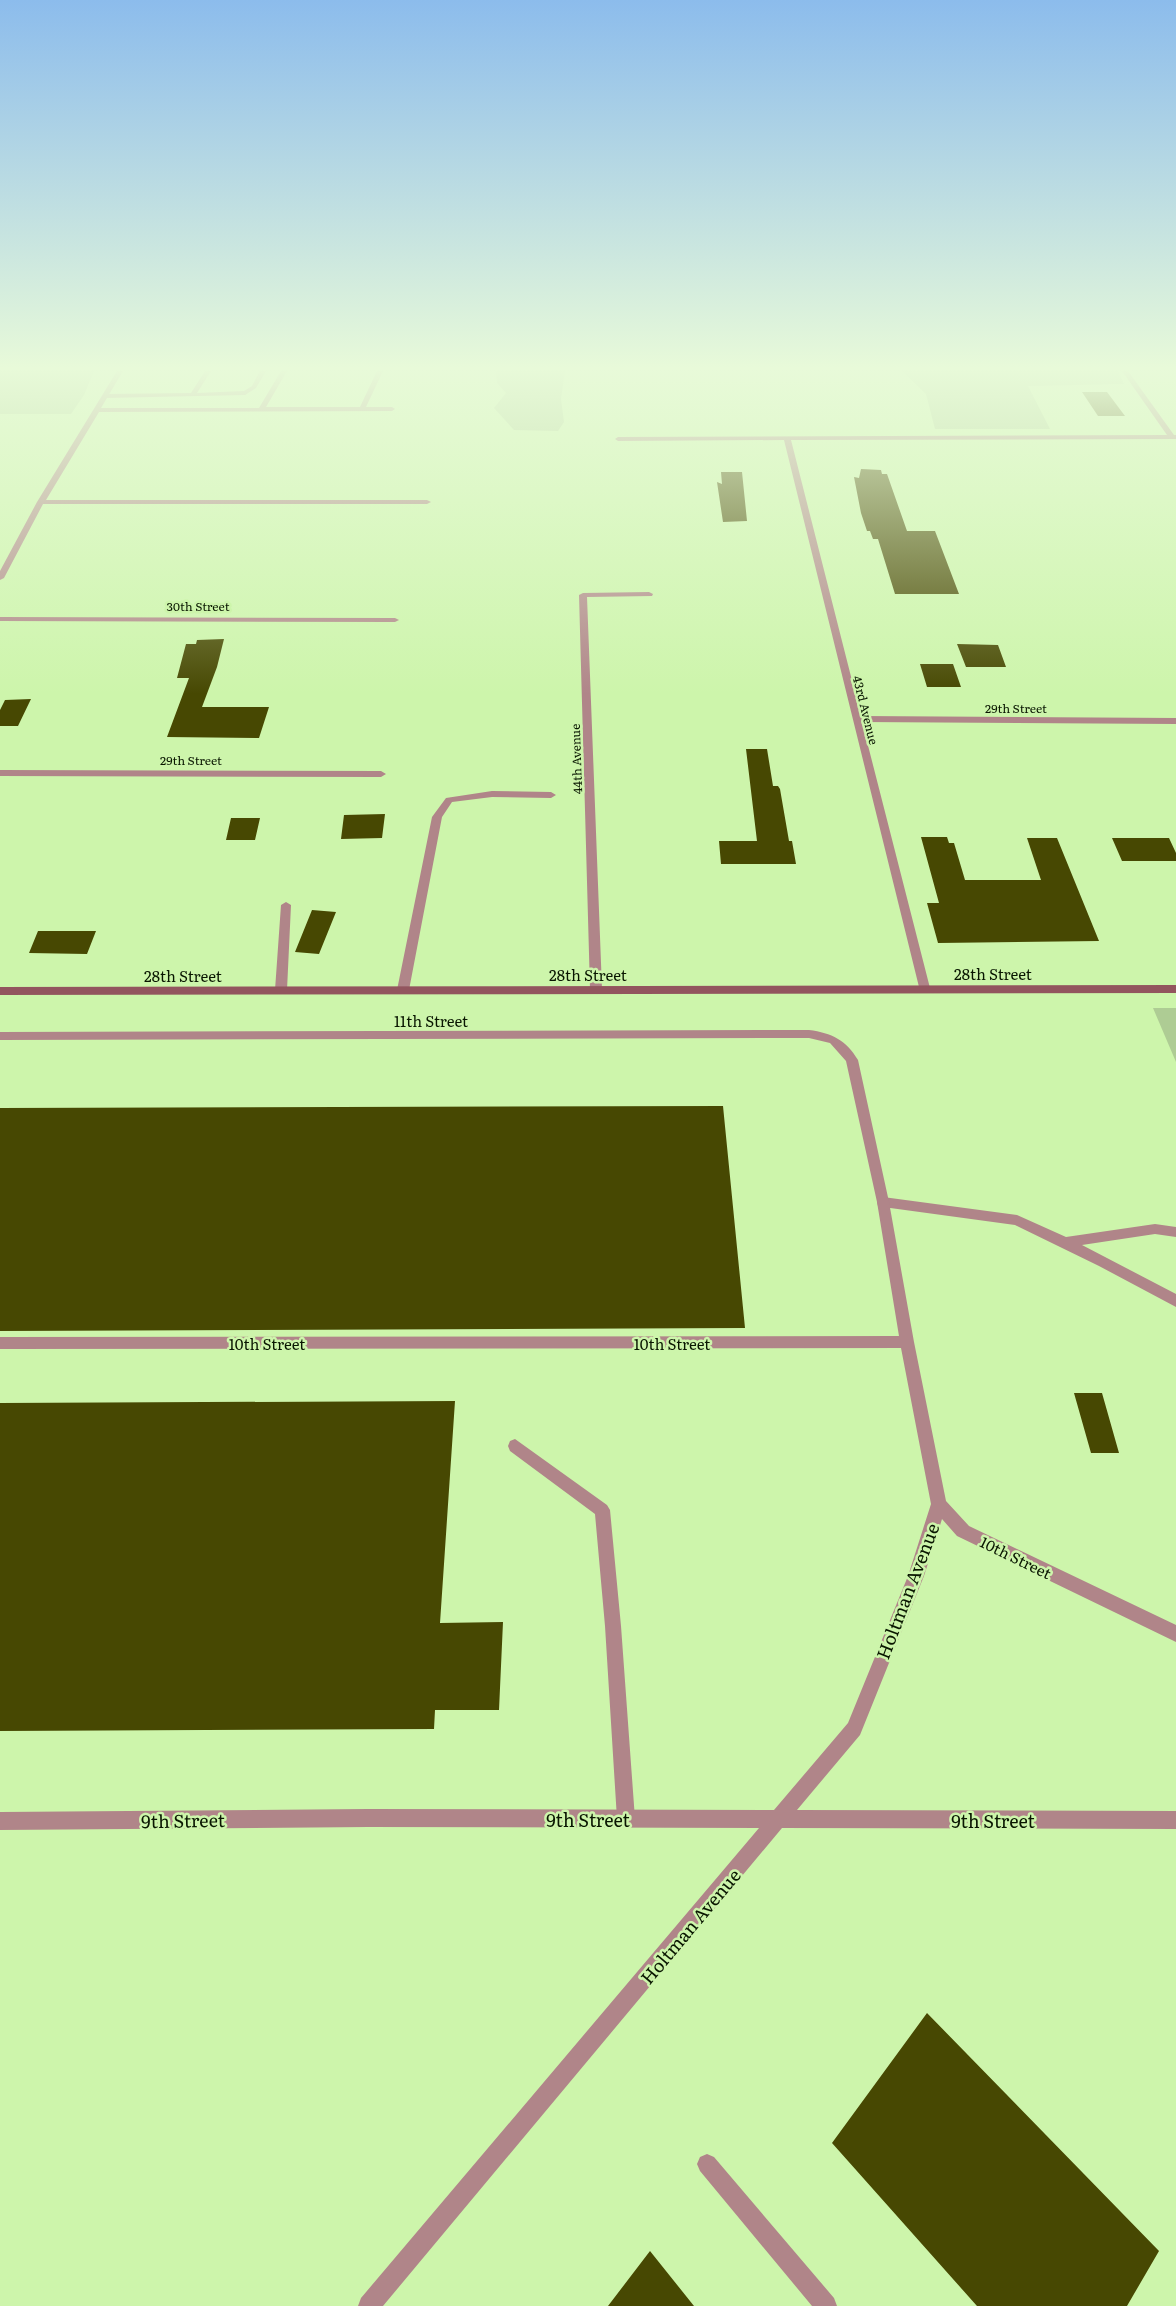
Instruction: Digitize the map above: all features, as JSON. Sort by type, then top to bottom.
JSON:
[{"type":"main road","name":"28th Street","points":[[0,991],[1176,989]]},
{"type":"street","points":[[0,578],[55,479]]},
{"type":"street","name":"43rd Avenue","points":[[797,479],[924,988]]},
{"type":"street","points":[[41,502],[427,502]]},
{"type":"street","name":"44th Avenue","points":[[596,989],[583,595],[649,594]]},
{"type":"street","name":"30th Street","points":[[0,619],[395,620]]},
{"type":"street","name":"29th Street","points":[[856,720],[1176,721]]},
{"type":"street","name":"29th Street","points":[[0,773],[381,774]]},
{"type":"street","points":[[403,990],[437,817],[449,800],[492,794],[551,795]]},
{"type":"street","points":[[281,990],[286,905]]},
{"type":"street","name":"11th Street","points":[[0,1036],[809,1034],[831,1037],[844,1048],[852,1060],[882,1202]]},
{"type":"street","points":[[939,1504],[882,1202],[1017,1220],[1176,1301]]},
{"type":"street","points":[[1064,1243],[1155,1229],[1176,1232]]},
{"type":"street","name":"10th Street","points":[[0,1343],[907,1342]]},
{"type":"street","points":[[515,1446],[602,1510],[613,1626],[626,1819]]},
{"type":"street","name":"10th Street","points":[[939,1504],[963,1530],[1176,1634]]},
{"type":"street","name":"Holtman Avenue","points":[[369,2306],[854,1729],[916,1576],[939,1504]]},
{"type":"street","name":"9th Street","points":[[0,1821],[368,1818],[1176,1820]]},
{"type":"street","points":[[707,2164],[826,2306]]},
{"type":"green space","points":[[1153,1008],[1176,1008],[1176,1062]]},
{"type":"building","points":[[722,479],[743,479],[747,521],[723,522],[717,482],[722,484]]},
{"type":"building","points":[[854,479],[889,479],[907,531],[935,531],[959,594],[895,594],[878,539],[873,539],[870,531],[867,531],[861,513]]},
{"type":"building","points":[[224,639],[217,667],[202,707],[269,707],[259,738],[167,737],[189,678],[177,678],[186,644],[196,644],[197,640]]},
{"type":"building","points":[[957,644],[998,645],[1006,667],[966,667]]},
{"type":"building","points":[[920,664],[953,664],[961,687],[927,687]]},
{"type":"building","points":[[31,699],[18,726],[0,726],[0,710],[5,700]]},
{"type":"building","points":[[746,749],[767,749],[773,786],[778,786],[780,789],[789,841],[792,841],[796,864],[721,864],[719,841],[757,841]]},
{"type":"building","points":[[385,814],[382,838],[341,839],[344,815]]},
{"type":"building","points":[[231,818],[260,818],[255,840],[226,840]]},
{"type":"building","points":[[921,837],[947,837],[949,843],[954,843],[965,880],[1041,880],[1027,838],[1057,838],[1099,941],[938,943],[927,903],[939,903]]},
{"type":"building","points":[[1112,838],[1169,838],[1176,853],[1176,861],[1122,861]]},
{"type":"building","points":[[312,910],[336,912],[319,954],[295,952]]},
{"type":"building","points":[[38,931],[96,931],[87,954],[29,953]]},
{"type":"building","points":[[723,1106],[745,1328],[0,1331],[0,1108]]},
{"type":"building","points":[[1074,1393],[1102,1393],[1119,1453],[1091,1453]]},
{"type":"building","points":[[455,1401],[440,1623],[503,1622],[499,1710],[435,1710],[434,1729],[0,1731],[0,1403]]},
{"type":"building","points":[[927,2013],[1159,2251],[1127,2306],[977,2306],[832,2143]]},
{"type":"building","points":[[650,2251],[694,2306],[608,2306]]}]
